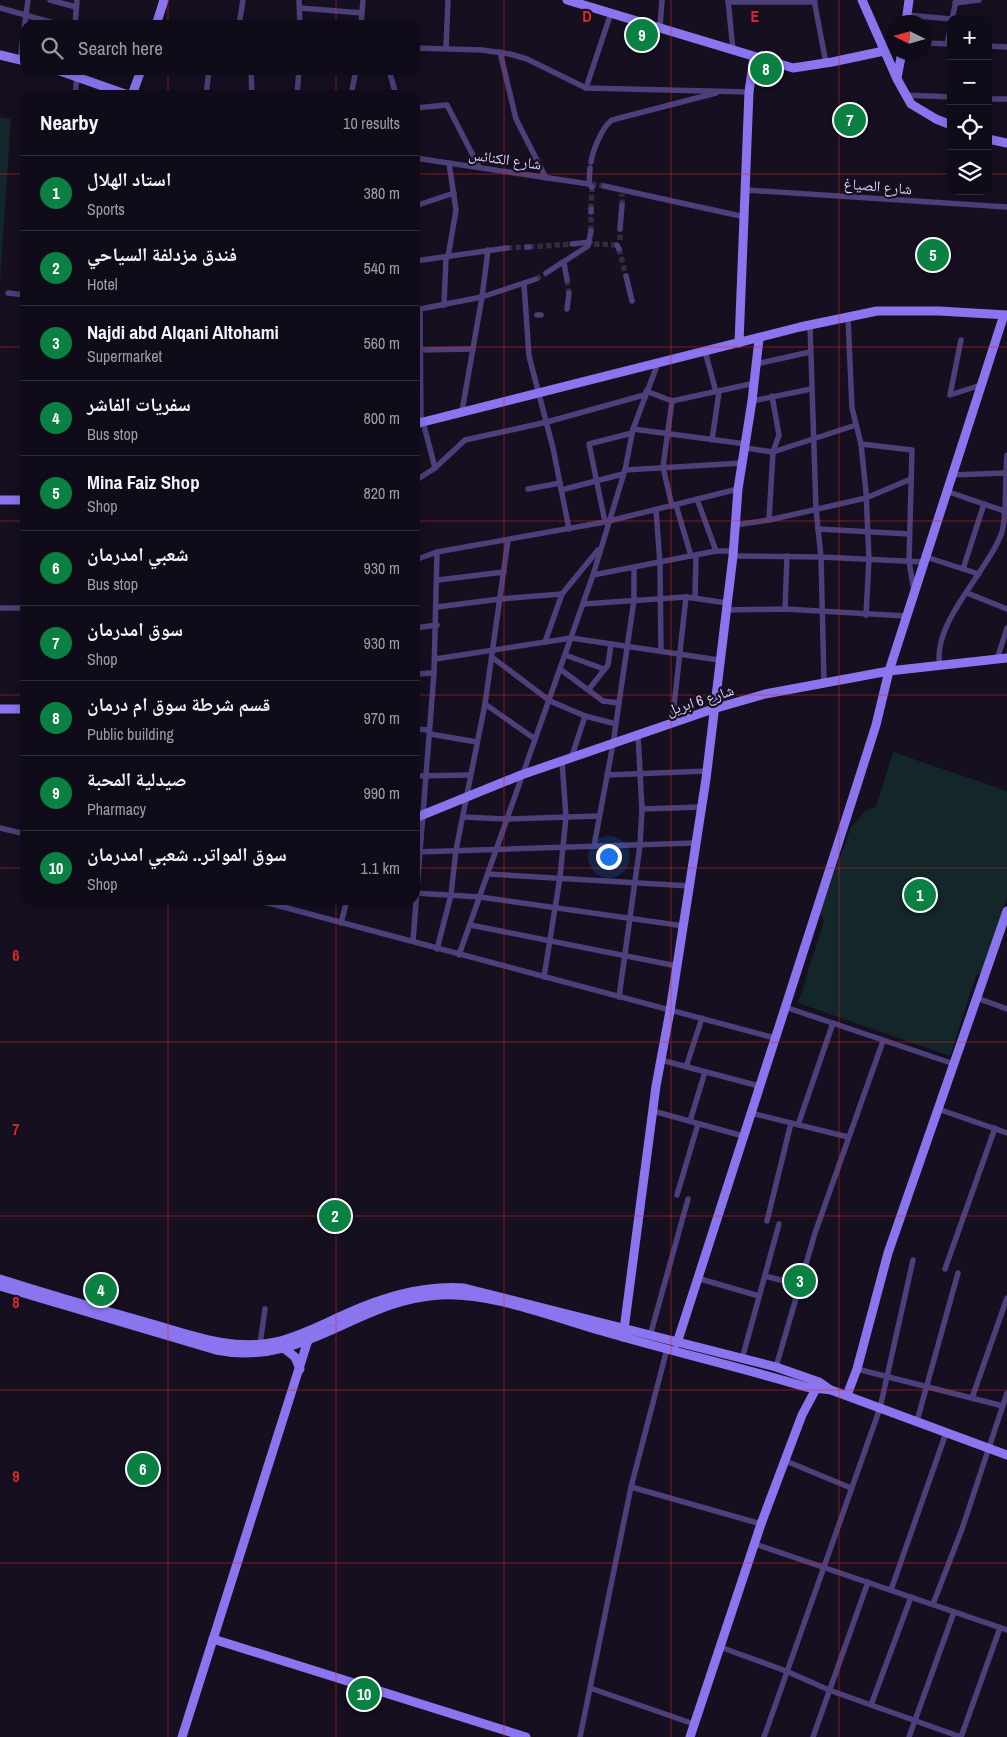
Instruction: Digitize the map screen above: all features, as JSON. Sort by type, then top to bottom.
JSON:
[{"type":"street","points":[[26,20],[28,0]]},
{"type":"street","points":[[50,0],[77,3],[75,20]]},
{"type":"street","points":[[158,20],[164,0]]},
{"type":"street","points":[[240,20],[243,0]]},
{"type":"street","points":[[299,0],[300,20]]},
{"type":"street","points":[[361,20],[363,0]]},
{"type":"street","points":[[446,48],[448,0]]},
{"type":"street","points":[[567,0],[793,68],[884,51]]},
{"type":"street","points":[[660,28],[662,0]]},
{"type":"street","points":[[862,0],[905,95],[919,110],[947,123]]},
{"type":"street","points":[[907,15],[909,0]]},
{"type":"street","points":[[952,15],[956,1],[979,0]]},
{"type":"street","points":[[733,50],[728,1],[815,1],[826,63]]},
{"type":"street","points":[[0,8],[42,20]]},
{"type":"street","points":[[300,8],[362,13]]},
{"type":"street","points":[[586,88],[611,13]]},
{"type":"street","points":[[932,19],[947,19]]},
{"type":"street","points":[[932,43],[947,44]]},
{"type":"street","points":[[992,46],[1007,47]]},
{"type":"street","points":[[420,48],[500,52],[527,59],[586,88],[749,92]]},
{"type":"street","points":[[500,52],[516,118],[546,178]]},
{"type":"street","points":[[0,55],[20,59]]},
{"type":"street","points":[[739,343],[749,92],[754,57]]},
{"type":"street","points":[[897,79],[901,60]]},
{"type":"street","points":[[73,75],[75,90]]},
{"type":"street","points":[[78,75],[116,90]]},
{"type":"street","points":[[134,90],[139,75]]},
{"type":"street","points":[[207,90],[208,75]]},
{"type":"street","points":[[251,75],[252,90]]},
{"type":"street","points":[[297,90],[299,75]]},
{"type":"street","points":[[352,90],[355,75]]},
{"type":"street","points":[[390,75],[395,90]]},
{"type":"street","name":"شارع الكنائس","points":[[420,159],[591,185],[592,155],[610,122],[722,91]]},
{"type":"street","points":[[905,95],[947,97]]},
{"type":"street","points":[[992,99],[1007,99]]},
{"type":"street","points":[[420,108],[447,105],[479,167]]},
{"type":"street","points":[[992,140],[1007,143]]},
{"type":"street","points":[[444,305],[447,257],[456,210],[450,163]]},
{"type":"street","points":[[604,186],[622,192],[745,217]]},
{"type":"street","name":"شارع الصياغ","points":[[746,190],[1007,207]]},
{"type":"street","points":[[420,204],[454,194]]},
{"type":"street","points":[[620,229],[622,205]]},
{"type":"street","points":[[591,231],[591,244]]},
{"type":"street","points":[[572,244],[591,244]]},
{"type":"street","points":[[546,273],[591,244]]},
{"type":"street","points":[[420,260],[507,248]]},
{"type":"street","points":[[462,411],[474,349],[488,250]]},
{"type":"street","points":[[564,263],[567,280]]},
{"type":"street","points":[[626,276],[632,301]]},
{"type":"street","points":[[420,310],[482,297],[536,279]]},
{"type":"street","points":[[524,284],[528,317],[529,356],[547,422],[569,529]]},
{"type":"street","points":[[8,293],[20,294]]},
{"type":"street","points":[[567,309],[569,293]]},
{"type":"street","points":[[436,468],[420,422],[538,391],[810,325],[887,310],[1005,315],[946,491],[889,671],[876,725],[676,1343]]},
{"type":"street","points":[[848,318],[852,408],[861,444],[866,498],[869,559],[866,614]]},
{"type":"street","points":[[810,325],[816,509],[822,557],[824,682]]},
{"type":"street","points":[[624,1333],[661,1060],[684,926],[694,843],[707,771],[733,554],[738,489],[755,383],[759,338]]},
{"type":"street","points":[[961,340],[950,395],[981,385]]},
{"type":"street","points":[[420,350],[474,349]]},
{"type":"street","points":[[706,351],[717,392],[712,440]]},
{"type":"street","points":[[756,364],[810,352]]},
{"type":"street","points":[[458,955],[489,874],[521,775],[550,701],[593,575],[624,472],[632,431],[658,363]]},
{"type":"street","points":[[420,478],[436,468],[465,440],[547,422],[645,393],[672,401],[755,383]]},
{"type":"street","points":[[752,401],[811,388]]},
{"type":"street","points":[[769,520],[774,452],[780,435],[772,396]]},
{"type":"street","points":[[672,401],[666,433],[663,467],[674,506],[694,556],[695,598]]},
{"type":"street","points":[[608,521],[590,443],[632,431],[666,433],[774,452],[856,426]]},
{"type":"street","points":[[861,444],[912,450],[909,561],[914,593]]},
{"type":"street","points":[[940,666],[938,655],[949,623],[1002,534],[1006,511],[1005,472],[1007,455]]},
{"type":"street","points":[[561,490],[598,481],[624,472],[663,467],[743,463]]},
{"type":"street","points":[[951,476],[1005,472]]},
{"type":"street","points":[[735,525],[769,520],[866,498],[911,479]]},
{"type":"street","points":[[528,489],[560,483]]},
{"type":"street","points":[[420,557],[437,552],[608,521],[738,489]]},
{"type":"street","points":[[946,491],[1006,511]]},
{"type":"street","points":[[0,500],[20,500]]},
{"type":"street","points":[[698,500],[716,552]]},
{"type":"street","points":[[963,569],[984,504]]},
{"type":"street","points":[[656,510],[660,564],[662,651]]},
{"type":"street","points":[[818,529],[909,534]]},
{"type":"street","points":[[437,949],[452,894],[456,850],[468,796],[469,775],[478,742],[493,658],[508,540]]},
{"type":"street","points":[[545,642],[562,594],[603,542]]},
{"type":"street","points":[[420,812],[428,776],[437,625],[437,552]]},
{"type":"street","points":[[593,575],[634,569],[716,552],[909,561],[925,560],[979,574]]},
{"type":"street","points":[[785,609],[787,556]]},
{"type":"street","points":[[594,846],[598,816],[608,775],[628,646],[634,600],[634,569]]},
{"type":"street","points":[[438,580],[504,572]]},
{"type":"street","points":[[967,593],[1007,609]]},
{"type":"street","points":[[437,607],[500,598],[562,594]]},
{"type":"street","points":[[583,604],[686,597],[726,606],[906,616]]},
{"type":"street","points":[[672,724],[686,597]]},
{"type":"street","points":[[0,608],[20,608]]},
{"type":"street","points":[[420,627],[437,625]]},
{"type":"street","points":[[997,659],[1007,628]]},
{"type":"street","points":[[435,659],[571,638],[719,660]]},
{"type":"street","points":[[589,690],[608,665],[611,644]]},
{"type":"street","points":[[565,655],[604,669]]},
{"type":"street","points":[[493,658],[550,701],[585,716],[616,724]]},
{"type":"street","name":"شارع 6 ابريل","points":[[420,817],[521,775],[713,709],[785,689],[889,671],[1007,658]]},
{"type":"street","points":[[560,669],[603,701],[619,703]]},
{"type":"street","points":[[420,674],[434,673]]},
{"type":"street","points":[[485,704],[535,739]]},
{"type":"street","points":[[0,709],[20,709]]},
{"type":"street","points":[[544,977],[563,848],[566,817],[566,760],[585,716]]},
{"type":"street","points":[[420,730],[478,742]]},
{"type":"street","points":[[619,997],[640,845],[642,809],[638,735]]},
{"type":"street","points":[[608,775],[707,771]]},
{"type":"street","points":[[420,776],[469,775]]},
{"type":"street","points":[[642,809],[700,807]]},
{"type":"street","points":[[463,817],[506,819],[598,816]]},
{"type":"street","points":[[0,828],[20,833]]},
{"type":"street","points":[[420,852],[694,843]]},
{"type":"street","points":[[489,874],[560,876],[690,886]]},
{"type":"street","points":[[420,893],[480,897],[684,926]]},
{"type":"street","points":[[276,905],[775,1038]]},
{"type":"street","points":[[341,923],[346,905]]},
{"type":"street","points":[[413,941],[415,905]]},
{"type":"street","points":[[847,1396],[858,1369],[888,1254],[1007,911]]},
{"type":"street","points":[[470,925],[677,966]]},
{"type":"street","points":[[977,998],[1007,1009]]},
{"type":"street","points":[[785,1007],[954,1064]]},
{"type":"street","points":[[686,1067],[702,1018]]},
{"type":"street","points":[[767,1221],[795,1124],[833,1023]]},
{"type":"street","points":[[776,1367],[815,1234],[883,1040]]},
{"type":"street","points":[[661,1060],[759,1086]]},
{"type":"street","points":[[690,1121],[705,1072]]},
{"type":"street","points":[[938,1109],[1007,1133]]},
{"type":"street","points":[[654,1111],[743,1136]]},
{"type":"street","points":[[751,1113],[848,1137]]},
{"type":"street","points":[[677,1195],[698,1124]]},
{"type":"street","points":[[945,1268],[994,1128]]},
{"type":"street","points":[[650,1336],[688,1199]]},
{"type":"street","points":[[742,1359],[779,1224]]},
{"type":"street","points":[[764,1737],[786,1670],[880,1408],[914,1260]]},
{"type":"street","points":[[917,1422],[958,1273]]},
{"type":"street","points":[[765,1276],[800,1285]]},
{"type":"street","points":[[697,1278],[759,1296]]},
{"type":"street","points":[[0,1279],[75,1306],[225,1352],[263,1353],[286,1349],[308,1336],[408,1299],[448,1295],[503,1300],[519,1306],[624,1333],[667,1349],[818,1385],[1007,1455]]},
{"type":"street","points":[[0,1286],[218,1342],[260,1344],[308,1336]]},
{"type":"street","points":[[972,1398],[1007,1298]]},
{"type":"street","points":[[260,1344],[265,1309]]},
{"type":"street","points":[[624,1333],[650,1336],[776,1367],[808,1382]]},
{"type":"street","points":[[182,1737],[300,1369],[308,1336]]},
{"type":"street","points":[[286,1349],[300,1369]]},
{"type":"street","points":[[580,1737],[631,1487],[667,1349]]},
{"type":"street","points":[[858,1369],[1003,1406]]},
{"type":"street","points":[[690,1737],[761,1524],[802,1415],[808,1382]]},
{"type":"street","points":[[802,1415],[818,1385]]},
{"type":"street","points":[[933,1604],[962,1529],[1007,1393]]},
{"type":"street","points":[[891,1590],[946,1433]]},
{"type":"street","points":[[786,1461],[851,1488]]},
{"type":"street","points":[[631,1487],[761,1524]]},
{"type":"street","points":[[755,1544],[1007,1630]]},
{"type":"street","points":[[814,1737],[868,1582]]},
{"type":"street","points":[[871,1705],[911,1597]]},
{"type":"street","points":[[909,1737],[954,1612]]},
{"type":"street","points":[[720,1646],[786,1670],[829,1690],[961,1737],[1000,1628]]},
{"type":"street","points":[[213,1639],[526,1737]]},
{"type":"street","points":[[590,1688],[694,1724]]},
{"type":"green space","points":[[0,117],[11,119],[0,282]]},
{"type":"green space","points":[[893,752],[1007,791],[1007,898],[982,972],[976,976],[950,1056],[798,1003],[824,921],[820,913],[851,827],[866,810],[876,807]]},
{"type":"tunnel","points":[[591,184],[604,186]]},
{"type":"tunnel","points":[[591,209],[592,187]]},
{"type":"tunnel","points":[[622,194],[622,205]]},
{"type":"tunnel","points":[[591,212],[591,231]]},
{"type":"tunnel","points":[[620,229],[620,240]]},
{"type":"tunnel","points":[[529,247],[572,244]]},
{"type":"tunnel","points":[[594,244],[617,245]]},
{"type":"tunnel","points":[[507,248],[527,247]]},
{"type":"tunnel","points":[[619,249],[626,276]]},
{"type":"tunnel","points":[[536,279],[546,273]]},
{"type":"tunnel","points":[[567,280],[569,293]]},
{"type":"place","name":"صيدلية المحبة","points":[[642,35]]},
{"type":"place","name":"قسم شرطة سوق ام درمان","points":[[766,69]]},
{"type":"place","name":"سوق امدرمان","points":[[850,120]]},
{"type":"place","name":"Mina Faiz Shop","points":[[933,255]]},
{"type":"place","name":"استاد الهلال","points":[[920,895]]},
{"type":"place","name":"فندق مزدلفة السياحي","points":[[335,1216]]},
{"type":"place","name":"Najdi abd Alqani Altohami","points":[[800,1281]]},
{"type":"place","name":"سفريات الفاشر","points":[[101,1290]]},
{"type":"place","name":"شعبي امدرمان","points":[[143,1469]]},
{"type":"place","name":"سوق المواتر.. شعبي امدرمان","points":[[364,1694]]}]
